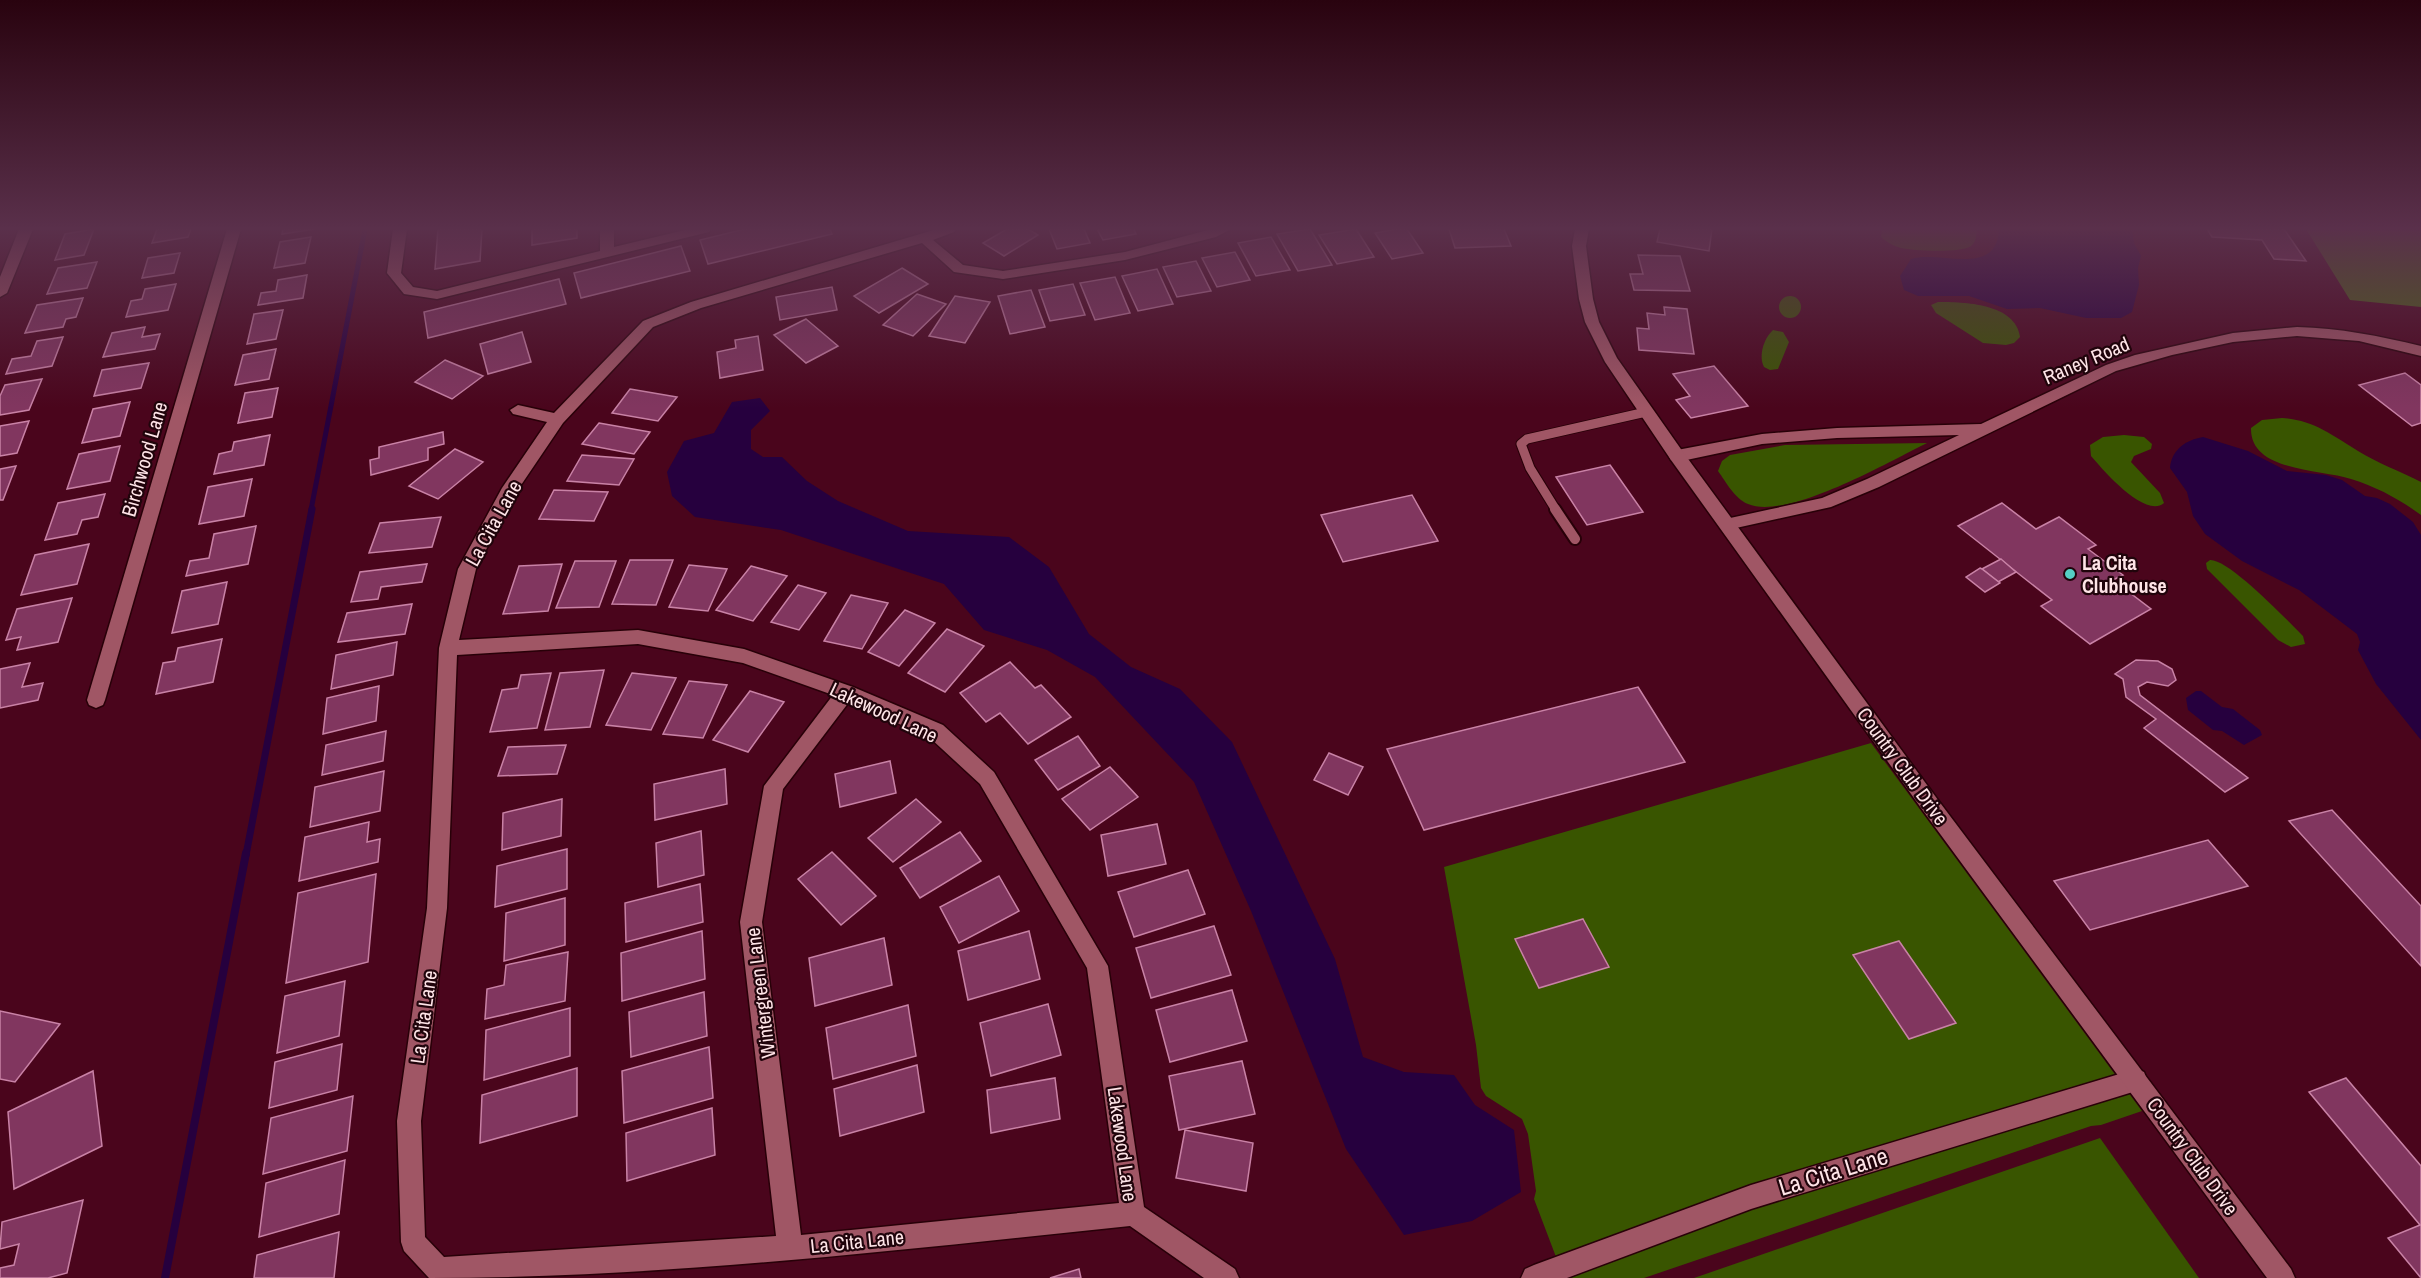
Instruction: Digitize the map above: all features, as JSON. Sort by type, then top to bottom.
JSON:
[{"type":"street","name":"Birchwood Lane","points":[[96,700],[217,289]]},
{"type":"street","points":[[407,289],[409,291],[437,295],[463,289]]},
{"type":"street","name":"La Cita Lane","points":[[749,289],[696,304],[648,324],[557,419],[508,492],[467,569],[448,648],[437,908],[409,1121],[413,1242],[439,1270],[790,1248],[1133,1214]]},
{"type":"street","name":"Country Club Drive","points":[[1585,289],[1592,322],[1610,359],[1677,456],[1931,806],[2282,1278]]},
{"type":"street","name":"Raney Road","points":[[1727,524],[1825,503],[1986,429],[2111,368],[2187,347],[2266,333],[2322,332],[2359,336],[2421,351]]},
{"type":"street","points":[[518,410],[557,419]]},
{"type":"street","name":"Raney Road","points":[[1677,456],[1762,439],[1837,433],[1986,429]]},
{"type":"street","name":"Lakewood Lane","points":[[448,648],[638,637],[744,656],[846,692],[936,731],[987,778],[1097,966],[1133,1214]]},
{"type":"street","name":"Wintergreen Lane","points":[[790,1248],[751,922],[774,786],[846,692]]},
{"type":"street","name":"La Cita Lane","points":[[1534,1278],[1750,1197],[2136,1080]]},
{"type":"street","points":[[1133,1214],[1226,1278]]},
{"type":"lane","points":[[1575,539],[1540,484],[1521,444],[1527,439],[1646,412]]},
{"type":"green space","points":[[2343,289],[2421,289],[2421,307],[2350,300]]},
{"type":"green space","points":[[1790,296],[1798,299],[1801,307],[1798,315],[1790,318],[1782,315],[1779,307],[1782,299]]},
{"type":"green space","points":[[1938,302],[1974,304],[1999,311],[2009,317],[2020,337],[2014,343],[2006,345],[1983,343],[1936,313],[1931,305]]},
{"type":"green space","points":[[1773,330],[1783,332],[1789,342],[1778,369],[1770,370],[1762,363],[1762,353],[1765,342]]},
{"type":"green space","points":[[2293,419],[2322,429],[2365,455],[2421,482],[2421,515],[2370,486],[2351,479],[2289,466],[2274,461],[2262,453],[2254,442],[2251,428],[2262,420]]},
{"type":"green space","points":[[2124,435],[2144,437],[2152,444],[2151,449],[2134,456],[2131,462],[2160,493],[2164,503],[2156,506],[2136,499],[2114,481],[2091,456],[2090,445],[2103,437]]},
{"type":"green space","points":[[1927,443],[1838,487],[1787,504],[1765,507],[1743,502],[1718,471],[1722,461],[1730,455],[1785,445]]},
{"type":"green space","points":[[2210,560],[2219,562],[2244,579],[2303,636],[2305,644],[2291,647],[2278,640],[2207,569],[2206,563]]},
{"type":"green space","points":[[1871,743],[2142,1111],[2101,1125],[2091,1126],[1644,1278],[1564,1278],[1534,1199],[1536,1191],[1528,1134],[1522,1119],[1486,1096],[1481,1088],[1476,1045],[1444,867]]},
{"type":"green space","points":[[2100,1138],[2199,1278],[1694,1278]]},
{"type":"shaded area","points":[[2138,289],[2132,312],[2121,318],[2086,318],[2040,308],[2007,309],[1969,296],[1918,296],[1904,290]]},
{"type":"shaded area","points":[[760,398],[770,411],[751,430],[751,449],[763,457],[782,457],[807,481],[838,501],[908,531],[1009,537],[1049,567],[1089,634],[1131,667],[1180,689],[1232,742],[1335,959],[1363,1057],[1404,1072],[1454,1075],[1475,1105],[1514,1130],[1521,1192],[1472,1221],[1404,1235],[1346,1149],[1251,911],[1194,782],[1095,677],[1047,650],[984,630],[944,584],[781,530],[695,517],[672,496],[667,472],[684,441],[714,433],[732,402]]},
{"type":"shaded area","points":[[2203,437],[2248,451],[2287,471],[2326,475],[2342,480],[2365,496],[2390,504],[2413,522],[2421,535],[2421,740],[2376,684],[2358,650],[2360,642],[2357,634],[2299,590],[2242,561],[2205,534],[2193,516],[2187,492],[2170,468],[2171,461],[2181,446]]},
{"type":"shaded area","points":[[2196,691],[2201,691],[2222,707],[2233,709],[2260,730],[2262,735],[2244,745],[2222,731],[2213,730],[2188,710],[2186,698]]},
{"type":"building","points":[[49,289],[83,289],[47,294]]},
{"type":"building","points":[[145,289],[175,289],[168,310],[126,317],[131,301],[142,299]]},
{"type":"building","points":[[276,289],[305,289],[303,298],[258,305],[261,293],[276,291]]},
{"type":"building","points":[[520,289],[562,289],[566,304],[428,338],[424,312]]},
{"type":"building","points":[[578,289],[619,289],[581,298]]},
{"type":"building","points":[[832,289],[837,310],[780,320],[776,297]]},
{"type":"building","points":[[867,289],[920,289],[879,313],[854,296]]},
{"type":"building","points":[[1075,289],[1085,315],[1050,321],[1039,290]]},
{"type":"building","points":[[1082,289],[1120,289],[1130,313],[1095,320]]},
{"type":"building","points":[[1128,289],[1166,289],[1173,304],[1138,311]]},
{"type":"building","points":[[1173,289],[1210,289],[1211,291],[1177,297]]},
{"type":"building","points":[[1689,289],[1690,291],[1634,290]]},
{"type":"building","points":[[1031,290],[1045,327],[1010,334],[998,296]]},
{"type":"building","points":[[917,294],[946,304],[913,336],[883,325]]},
{"type":"building","points":[[955,296],[990,302],[965,343],[929,336]]},
{"type":"building","points":[[83,298],[76,317],[66,319],[63,327],[25,333],[37,305]]},
{"type":"building","points":[[1664,307],[1687,309],[1694,354],[1639,350],[1637,328],[1649,329],[1647,313],[1665,315]]},
{"type":"building","points":[[283,310],[276,339],[247,344],[254,314]]},
{"type":"building","points":[[806,319],[838,346],[806,363],[774,335]]},
{"type":"building","points":[[145,327],[142,337],[160,334],[155,349],[103,357],[112,333]]},
{"type":"building","points":[[522,332],[531,362],[488,374],[480,344]]},
{"type":"building","points":[[758,336],[763,370],[720,378],[717,352],[736,348],[735,340]]},
{"type":"building","points":[[63,337],[52,366],[6,374],[12,359],[31,356],[37,341]]},
{"type":"building","points":[[276,349],[269,379],[235,385],[243,355]]},
{"type":"building","points":[[445,360],[483,376],[452,399],[415,382]]},
{"type":"building","points":[[149,363],[141,388],[94,396],[102,370]]},
{"type":"building","points":[[1714,366],[1748,406],[1691,418],[1676,400],[1690,396],[1673,374]]},
{"type":"building","points":[[2405,373],[2421,385],[2421,423],[2412,426],[2359,385]]},
{"type":"building","points":[[42,379],[29,410],[0,415],[0,396],[5,385]]},
{"type":"building","points":[[278,388],[272,417],[238,423],[245,393]]},
{"type":"building","points":[[630,389],[677,397],[658,421],[612,413]]},
{"type":"building","points":[[130,402],[120,436],[82,443],[93,409]]},
{"type":"building","points":[[29,421],[17,453],[0,456],[0,426]]},
{"type":"building","points":[[599,423],[650,432],[634,454],[582,444]]},
{"type":"building","points":[[443,432],[444,444],[428,448],[428,460],[371,475],[370,460],[379,458],[379,447]]},
{"type":"building","points":[[270,435],[264,465],[214,474],[219,454],[232,451],[234,442]]},
{"type":"building","points":[[120,446],[110,481],[67,489],[79,454]]},
{"type":"building","points":[[455,449],[483,462],[438,499],[409,486]]},
{"type":"building","points":[[582,455],[634,459],[619,485],[567,481]]},
{"type":"building","points":[[1610,465],[1643,512],[1587,525],[1556,477]]},
{"type":"building","points":[[16,466],[3,500],[0,500],[0,469]]},
{"type":"building","points":[[252,479],[244,516],[199,524],[208,487]]},
{"type":"building","points":[[554,490],[608,492],[594,521],[539,519]]},
{"type":"building","points":[[105,494],[98,517],[82,520],[77,534],[45,540],[58,503]]},
{"type":"building","points":[[1412,495],[1438,541],[1343,562],[1321,515]]},
{"type":"building","name":"La Cita Clubhouse","points":[[2002,503],[2036,529],[2059,517],[2096,545],[2088,549],[2123,575],[2113,580],[2151,609],[2090,644],[2041,606],[2052,600],[1958,526]]},
{"type":"building","points":[[441,517],[432,547],[369,553],[380,523]]},
{"type":"building","points":[[256,526],[248,564],[186,576],[190,561],[209,558],[214,534]]},
{"type":"building","points":[[89,544],[77,584],[21,595],[35,555]]},
{"type":"building","points":[[2001,559],[2016,572],[1998,582],[1982,569]]},
{"type":"building","points":[[630,560],[673,560],[656,605],[612,604]]},
{"type":"building","points":[[575,561],[616,561],[599,607],[556,608]]},
{"type":"building","points":[[427,564],[422,582],[381,587],[378,599],[351,602],[360,572]]},
{"type":"building","points":[[562,564],[548,611],[503,614],[519,566]]},
{"type":"building","points":[[689,565],[727,569],[708,611],[669,607]]},
{"type":"building","points":[[751,566],[787,576],[753,621],[716,610]]},
{"type":"building","points":[[1980,568],[2000,583],[1985,592],[1966,577]]},
{"type":"building","points":[[227,582],[218,624],[172,633],[182,591]]},
{"type":"building","points":[[798,585],[826,593],[799,630],[771,622]]},
{"type":"building","points":[[851,595],[888,603],[862,649],[824,641]]},
{"type":"building","points":[[72,598],[58,642],[17,650],[21,637],[6,640],[17,609]]},
{"type":"building","points":[[412,604],[405,634],[338,642],[347,613]]},
{"type":"building","points":[[905,610],[935,623],[899,666],[868,652]]},
{"type":"building","points":[[947,629],[984,646],[945,692],[908,673]]},
{"type":"building","points":[[222,639],[213,682],[156,694],[163,663],[175,661],[178,648]]},
{"type":"building","points":[[397,642],[393,675],[331,689],[336,655]]},
{"type":"building","points":[[2136,660],[2158,661],[2172,669],[2176,680],[2168,686],[2147,682],[2138,687],[2140,695],[2248,778],[2225,792],[2144,728],[2156,719],[2126,697],[2123,679],[2115,674]]},
{"type":"building","points":[[1010,662],[1035,688],[1041,685],[1071,717],[1028,744],[1000,713],[986,722],[960,693]]},
{"type":"building","points":[[30,663],[22,687],[43,683],[38,700],[0,708],[0,669]]},
{"type":"building","points":[[604,670],[590,727],[545,730],[560,673]]},
{"type":"building","points":[[551,673],[537,728],[490,732],[502,690],[518,688],[521,675]]},
{"type":"building","points":[[632,673],[676,678],[651,730],[606,725]]},
{"type":"building","points":[[689,681],[727,685],[703,738],[663,734]]},
{"type":"building","points":[[379,686],[376,721],[323,734],[327,698]]},
{"type":"building","points":[[1638,687],[1685,762],[1424,830],[1387,749]]},
{"type":"building","points":[[750,691],[784,702],[748,752],[713,740]]},
{"type":"building","points":[[386,731],[383,761],[322,775],[326,745]]},
{"type":"building","points":[[1078,736],[1100,766],[1058,790],[1035,760]]},
{"type":"building","points":[[566,745],[557,774],[498,776],[508,747]]},
{"type":"building","points":[[1329,753],[1363,767],[1348,795],[1314,780]]},
{"type":"building","points":[[890,761],[896,793],[840,807],[835,774]]},
{"type":"building","points":[[1110,767],[1138,797],[1090,830],[1062,799]]},
{"type":"building","points":[[725,769],[727,804],[655,820],[654,784]]},
{"type":"building","points":[[384,771],[380,811],[310,827],[315,787]]},
{"type":"building","points":[[562,799],[561,836],[502,850],[503,813]]},
{"type":"building","points":[[916,799],[941,822],[893,862],[868,838]]},
{"type":"building","points":[[2332,810],[2421,906],[2421,966],[2289,821]]},
{"type":"building","points":[[369,822],[367,842],[380,839],[378,862],[299,881],[305,837]]},
{"type":"building","points":[[1157,824],[1166,864],[1108,876],[1101,835]]},
{"type":"building","points":[[701,831],[704,875],[658,887],[656,843]]},
{"type":"building","points":[[960,832],[981,861],[920,898],[900,868]]},
{"type":"building","points":[[2208,840],[2248,886],[2090,930],[2054,881]]},
{"type":"building","points":[[567,849],[567,889],[495,907],[497,866]]},
{"type":"building","points":[[832,852],[876,896],[841,925],[798,879]]},
{"type":"building","points":[[1188,870],[1205,914],[1134,937],[1118,892]]},
{"type":"building","points":[[376,874],[368,962],[286,983],[298,893]]},
{"type":"building","points":[[999,876],[1019,911],[959,943],[940,907]]},
{"type":"building","points":[[700,884],[703,922],[626,942],[625,903]]},
{"type":"building","points":[[565,898],[565,945],[504,961],[506,913]]},
{"type":"building","points":[[1583,919],[1609,967],[1539,988],[1515,939]]},
{"type":"building","points":[[1214,926],[1231,975],[1151,998],[1136,948]]},
{"type":"building","points":[[702,931],[705,979],[622,1001],[621,953]]},
{"type":"building","points":[[1029,931],[1040,979],[968,1000],[958,951]]},
{"type":"building","points":[[884,938],[892,985],[815,1006],[809,958]]},
{"type":"building","points":[[1899,941],[1956,1023],[1909,1039],[1853,955]]},
{"type":"building","points":[[568,952],[565,1001],[485,1019],[487,989],[504,985],[506,965]]},
{"type":"building","points":[[345,981],[339,1036],[277,1053],[285,996]]},
{"type":"building","points":[[1232,990],[1247,1041],[1170,1062],[1156,1010]]},
{"type":"building","points":[[704,992],[707,1036],[631,1057],[629,1012]]},
{"type":"building","points":[[1048,1004],[1061,1055],[991,1076],[980,1023]]},
{"type":"building","points":[[908,1005],[916,1056],[833,1079],[826,1028]]},
{"type":"building","points":[[570,1008],[570,1056],[484,1080],[486,1030]]},
{"type":"building","points":[[0,1011],[60,1024],[15,1082],[0,1079]]},
{"type":"building","points":[[342,1044],[337,1090],[269,1108],[275,1062]]},
{"type":"building","points":[[709,1047],[713,1098],[624,1123],[622,1071]]},
{"type":"building","points":[[1242,1061],[1255,1114],[1179,1130],[1169,1076]]},
{"type":"building","points":[[917,1065],[924,1112],[840,1136],[834,1089]]},
{"type":"building","points":[[577,1068],[577,1116],[480,1143],[482,1095]]},
{"type":"building","points":[[93,1071],[102,1146],[14,1189],[8,1112]]},
{"type":"building","points":[[1055,1078],[1060,1119],[991,1133],[987,1090]]},
{"type":"building","points":[[2346,1078],[2421,1166],[2421,1278],[2388,1238],[2420,1225],[2309,1092]]},
{"type":"building","points":[[353,1096],[347,1151],[263,1174],[271,1118]]},
{"type":"building","points":[[712,1108],[715,1155],[627,1181],[626,1133]]},
{"type":"building","points":[[1185,1130],[1253,1143],[1246,1191],[1176,1178]]},
{"type":"building","points":[[345,1160],[339,1214],[259,1237],[266,1183]]},
{"type":"building","points":[[83,1200],[67,1273],[48,1278],[0,1278],[0,1268],[14,1265],[19,1244],[0,1249],[2,1222]]},
{"type":"building","points":[[339,1232],[334,1278],[254,1278],[257,1255]]},
{"type":"building","points":[[1079,1269],[1081,1278],[1050,1278]]},
{"type":"waterway","points":[[311,510],[354,289]]},
{"type":"waterway","points":[[246,855],[312,509]]},
{"type":"waterway","points":[[165,1278],[246,853]]},
{"type":"place","name":"La Cita Clubhouse","points":[[2070,574]]}]
